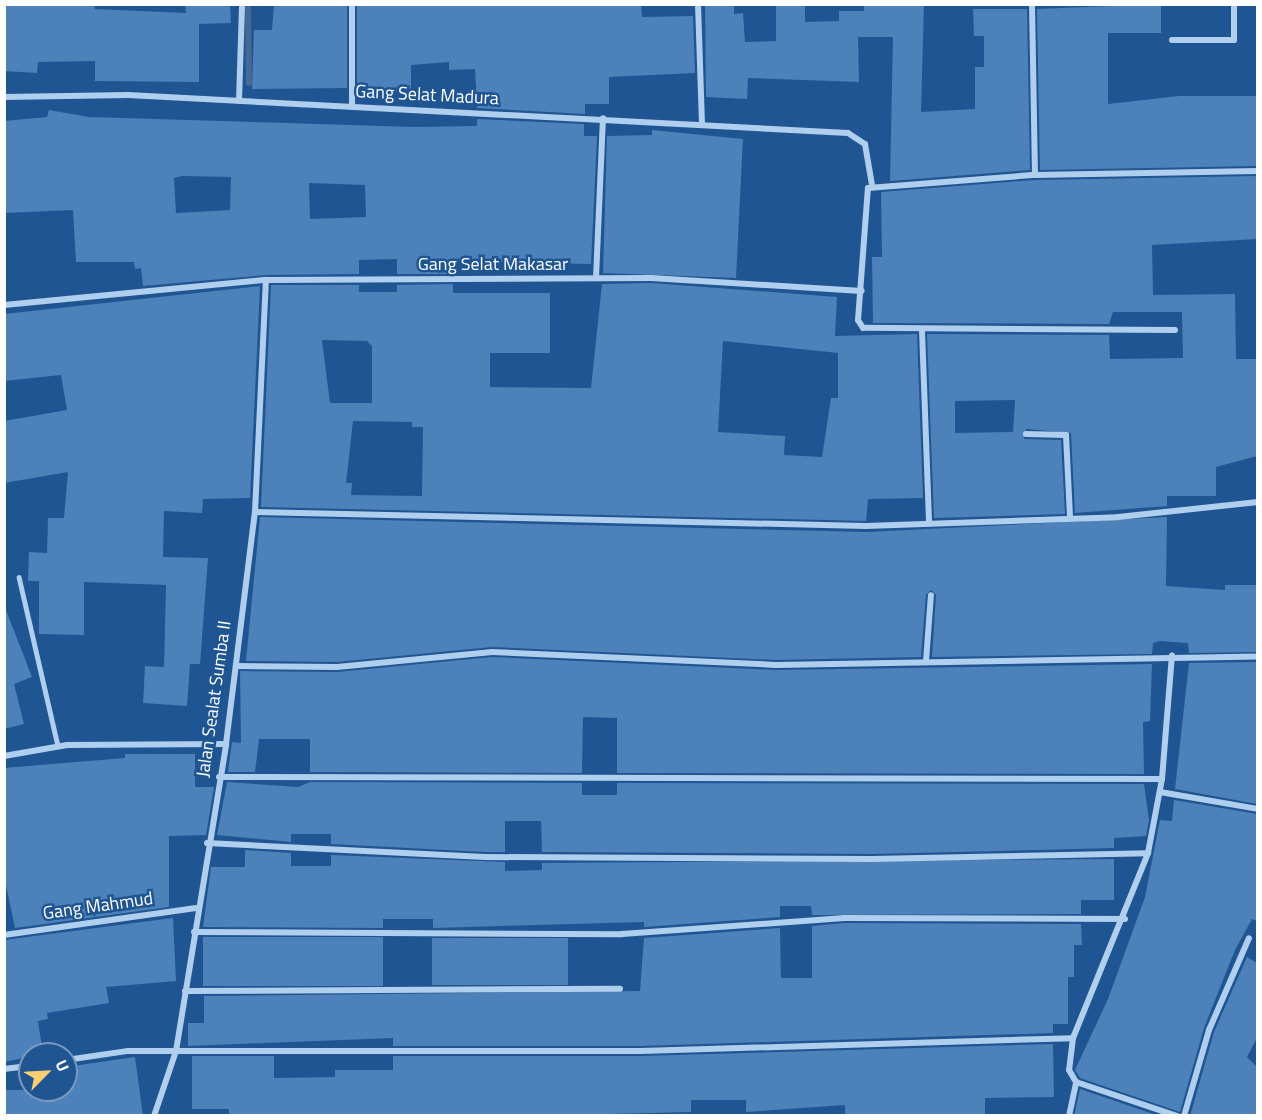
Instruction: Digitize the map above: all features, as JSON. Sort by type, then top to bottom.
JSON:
[{"type":"street","points":[[239,101],[242,4]]},
{"type":"street","points":[[352,4],[352,107]]},
{"type":"street","points":[[698,4],[702,122]]},
{"type":"street","points":[[1032,4],[1035,175]]},
{"type":"street","points":[[1172,40],[1234,40],[1234,4]]},
{"type":"street","name":"Gang Selat Madura","points":[[4,97],[68,93],[702,122],[848,133],[865,144],[872,185]]},
{"type":"street","points":[[597,278],[603,118]]},
{"type":"street","points":[[1175,330],[863,328],[858,320],[872,185],[1035,175],[1257,171]]},
{"type":"street","name":"Gang Selat Makasar","points":[[4,305],[266,280],[597,278],[862,291]]},
{"type":"street","name":"Jalan Sealat Sumba II","points":[[154,1116],[176,1051],[196,908],[226,744],[255,512],[266,280]]},
{"type":"street","points":[[922,330],[929,522]]},
{"type":"street","points":[[1026,434],[1066,435],[1070,518]]},
{"type":"street","points":[[255,512],[831,526],[1070,518],[1257,502]]},
{"type":"street","points":[[926,661],[931,595]]},
{"type":"street","points":[[236,666],[337,667],[492,652],[776,665],[1172,654],[1257,657]]},
{"type":"street","points":[[1172,654],[1162,779],[1148,853],[1125,919],[1073,1038],[1069,1070],[1076,1082],[1177,1116]]},
{"type":"street","points":[[4,756],[58,746],[226,744]]},
{"type":"street","points":[[219,777],[1162,779]]},
{"type":"street","points":[[1160,792],[1257,809]]},
{"type":"street","points":[[207,843],[496,857],[872,859],[1148,853]]},
{"type":"street","name":"Gang Mahmud","points":[[4,934],[196,908]]},
{"type":"street","points":[[194,932],[622,934],[844,918],[1125,919]]},
{"type":"street","points":[[1184,1116],[1209,1030],[1250,938]]},
{"type":"street","points":[[185,991],[620,989]]},
{"type":"street","points":[[78,1058],[128,1051],[641,1051],[1073,1038]]},
{"type":"street","points":[[1069,1116],[1076,1082]]},
{"type":"lane","points":[[19,577],[58,746]]},
{"type":"building","points":[[4,4],[94,4],[95,9],[186,13],[185,4],[230,4],[231,23],[199,24],[199,82],[95,81],[95,61],[38,62],[37,73],[4,71]]},
{"type":"building","points":[[274,4],[347,4],[347,88],[252,89],[254,30],[272,30]]},
{"type":"building","points":[[357,4],[641,4],[642,17],[693,16],[695,73],[609,77],[609,104],[585,104],[585,114],[477,108],[475,69],[449,70],[449,62],[411,65],[411,91],[357,95]]},
{"type":"building","points":[[705,4],[734,4],[734,14],[743,13],[745,42],[776,41],[776,4],[805,4],[805,22],[839,21],[839,11],[864,11],[864,4],[924,4],[921,112],[975,109],[975,67],[984,67],[984,36],[974,36],[973,9],[1027,9],[1030,170],[890,181],[893,37],[858,37],[859,82],[748,78],[747,99],[706,97]]},
{"type":"building","points":[[1161,4],[1161,33],[1108,33],[1108,104],[1179,96],[1257,96],[1257,166],[1040,170],[1037,9]]},
{"type":"building","points":[[49,110],[89,117],[415,127],[477,126],[477,119],[584,124],[584,136],[597,136],[591,264],[453,261],[453,274],[397,274],[397,259],[359,260],[359,274],[266,275],[143,286],[141,268],[135,269],[134,262],[76,262],[73,210],[4,213],[4,121],[47,117]],"holes":[[[182,176],[231,177],[230,210],[176,213],[174,178]],[[309,183],[365,185],[366,217],[310,219]]]},
{"type":"building","points":[[652,130],[743,139],[736,278],[603,273],[607,136],[652,135]]},
{"type":"building","points":[[1257,176],[1257,239],[1152,245],[1153,295],[1235,294],[1236,359],[1257,359],[1257,456],[1216,467],[1216,496],[1167,496],[1167,506],[1075,513],[1071,433],[1026,429],[1024,439],[1061,440],[1065,514],[934,518],[927,334],[1109,335],[1110,359],[1183,358],[1182,312],[1113,312],[1109,324],[873,323],[872,257],[882,257],[881,192],[1035,180]],"holes":[[[1015,400],[1013,432],[955,433],[955,401]]]},
{"type":"building","points":[[651,283],[837,297],[835,336],[917,334],[923,498],[868,499],[866,521],[261,507],[271,285],[359,285],[359,292],[397,292],[397,285],[453,284],[453,293],[550,293],[550,353],[490,353],[490,387],[591,388],[602,284]],"holes":[[[322,340],[367,341],[372,346],[372,403],[330,403]],[[723,341],[838,353],[838,398],[831,398],[822,457],[784,455],[785,436],[718,432]],[[353,421],[412,422],[412,427],[423,427],[422,496],[351,495],[352,483],[346,483]]]},
{"type":"building","points":[[260,286],[250,498],[203,499],[202,513],[164,511],[163,557],[208,558],[200,664],[190,664],[187,706],[143,703],[145,666],[164,667],[166,585],[84,582],[84,635],[39,634],[39,581],[28,581],[29,552],[47,553],[48,518],[64,518],[68,472],[4,483],[4,421],[67,410],[61,375],[4,381],[4,314]]},
{"type":"building","points":[[260,517],[867,532],[1167,517],[1166,586],[1225,590],[1225,585],[1257,585],[1257,652],[1189,653],[1188,643],[1159,641],[1153,643],[1152,654],[932,657],[936,595],[931,590],[926,595],[921,657],[776,660],[492,647],[337,662],[246,661]]},
{"type":"building","points":[[4,605],[32,677],[14,684],[24,724],[4,729]]},
{"type":"building","points":[[492,657],[776,670],[1152,664],[1150,721],[1143,722],[1144,774],[617,773],[617,718],[583,717],[582,773],[310,772],[310,739],[259,739],[255,772],[228,772],[232,742],[241,743],[240,671],[337,672]]},
{"type":"building","points":[[1257,662],[1257,804],[1175,789],[1189,663]]},
{"type":"building","points":[[125,754],[195,754],[195,787],[214,787],[206,835],[169,836],[169,907],[15,928],[4,876],[4,768],[125,758]]},
{"type":"building","points":[[227,782],[298,787],[310,782],[582,783],[582,795],[617,795],[617,783],[1144,784],[1149,820],[1146,836],[1114,838],[1114,848],[872,854],[542,852],[541,821],[505,821],[505,852],[485,852],[331,844],[331,834],[291,834],[291,842],[217,835]]},
{"type":"building","points":[[1174,800],[1257,814],[1257,921],[1252,919],[1235,950],[1204,1028],[1180,1112],[1080,1078],[1075,1070],[1108,999],[1145,897],[1160,820],[1172,821]]},
{"type":"building","points":[[245,850],[291,853],[291,866],[331,866],[331,855],[505,862],[505,871],[542,870],[542,863],[1114,859],[1114,900],[1081,900],[1081,914],[812,915],[811,906],[780,906],[780,917],[644,927],[644,922],[433,928],[433,919],[383,919],[383,928],[203,927],[211,867],[245,867]]},
{"type":"building","points":[[173,918],[176,981],[106,987],[109,1003],[47,1013],[48,1019],[38,1021],[41,1042],[18,1042],[18,1059],[4,1062],[4,940]]},
{"type":"building","points":[[844,923],[1081,924],[1082,945],[1074,945],[1074,977],[1068,977],[1068,1024],[1053,1024],[1053,1033],[641,1046],[393,1046],[393,1038],[188,1046],[188,1023],[204,1023],[204,996],[640,991],[644,938],[780,928],[781,978],[812,978],[812,926]]},
{"type":"building","points":[[203,937],[383,937],[383,986],[203,986]]},
{"type":"building","points":[[432,938],[568,938],[568,985],[432,985]]},
{"type":"building","points":[[1247,957],[1257,963],[1257,1038],[1247,1057],[1257,1067],[1257,1116],[1190,1116],[1214,1032]]},
{"type":"building","points":[[1053,1044],[1054,1097],[985,1098],[985,1116],[845,1116],[845,1105],[746,1112],[746,1100],[691,1100],[691,1112],[609,1114],[229,1116],[229,1109],[192,1109],[192,1056],[274,1056],[274,1078],[335,1077],[335,1070],[393,1070],[393,1056],[641,1056]]},
{"type":"building","points":[[135,1057],[143,1116],[4,1116],[4,1090],[18,1090],[18,1102],[78,1102],[78,1065]]},
{"type":"building","points":[[1080,1089],[1159,1116],[1074,1116]]},
{"type":"waterway","points":[[248,4],[249,83]]}]
